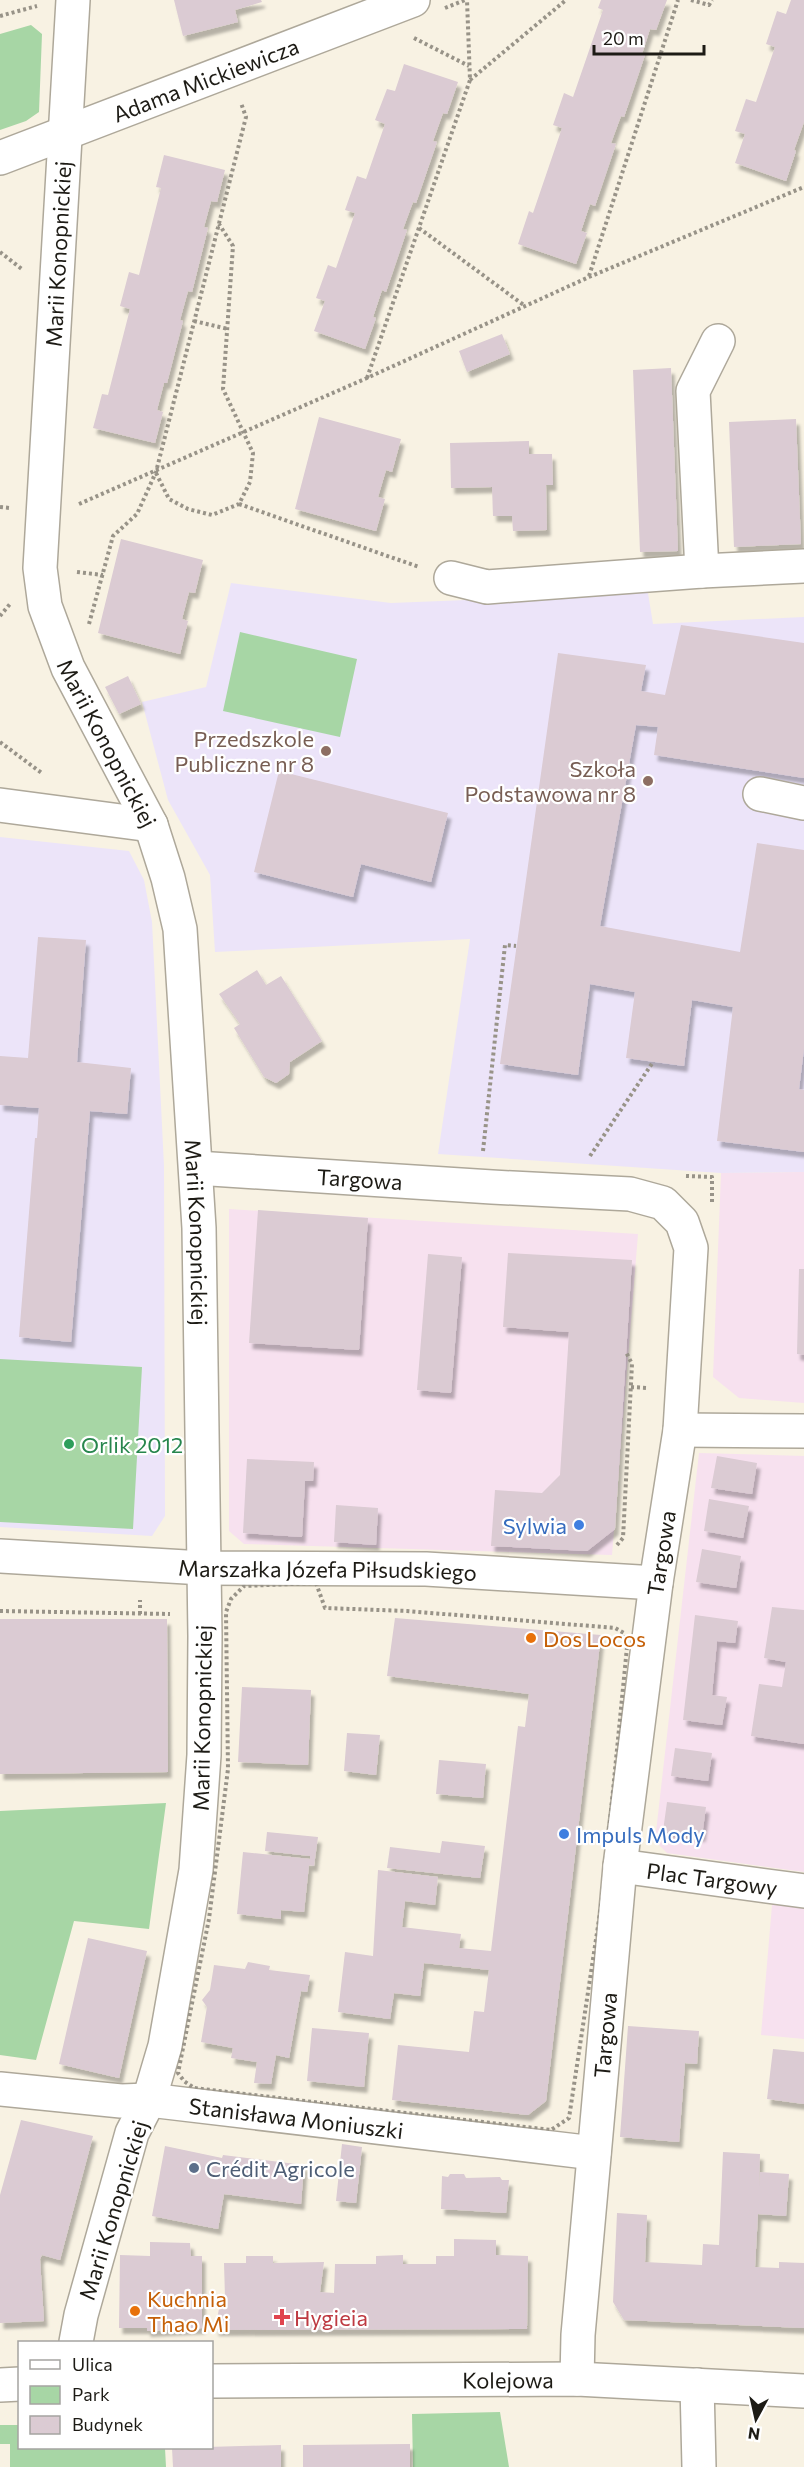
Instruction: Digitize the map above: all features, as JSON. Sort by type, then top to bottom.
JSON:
[{"type":"street","name":"Marii Konopnickiej","points":[[73,0],[66,134],[59,207],[40,568],[45,606],[68,668],[151,825],[168,878],[180,929],[199,1228],[204,1755],[196,1870],[165,2046],[149,2100],[132,2133],[81,2315],[76,2341]]},
{"type":"street","name":"Adama Mickiewicza","points":[[0,158],[413,0]]},
{"type":"street","points":[[702,571],[693,391],[718,341]]},
{"type":"street","points":[[451,578],[487,587],[804,566]]},
{"type":"street","points":[[760,794],[804,803]]},
{"type":"street","points":[[0,805],[151,825]]},
{"type":"street","name":"Targowa","points":[[196,1168],[630,1194],[663,1203],[682,1222],[691,1248],[680,1430],[656,1583],[620,1866],[578,2335],[577,2379]]},
{"type":"street","points":[[680,1430],[804,1431]]},
{"type":"street","name":"Marszałka Józefa Piłsudskiego","points":[[0,1556],[203,1568],[426,1569],[656,1583]]},
{"type":"street","name":"Plac Targowy","points":[[620,1866],[790,1891],[804,1891]]},
{"type":"street","name":"Stanisława Moniuszki","points":[[0,2089],[122,2101],[149,2100],[594,2153]]},
{"type":"street","name":"Kolejowa","points":[[213,2381],[577,2379],[804,2391]]},
{"type":"street","points":[[0,2385],[18,2384]]},
{"type":"street","points":[[697,2385],[699,2467]]},
{"type":"path","points":[[367,378],[470,80],[467,0]]},
{"type":"path","points":[[470,80],[566,0]]},
{"type":"path","points":[[589,277],[678,0]]},
{"type":"path","points":[[691,0],[710,4],[712,0]]},
{"type":"path","points":[[405,34],[470,66]]},
{"type":"path","points":[[88,626],[113,536],[137,514],[156,472],[246,117],[240,100]]},
{"type":"path","points":[[69,509],[589,277],[804,187]]},
{"type":"path","points":[[156,472],[168,500],[188,509],[212,515],[238,504],[249,482],[253,453],[223,389],[233,246],[219,224]]},
{"type":"path","points":[[419,228],[525,306]]},
{"type":"path","points":[[0,252],[26,273]]},
{"type":"path","points":[[194,321],[228,329]]},
{"type":"path","points":[[238,504],[451,578]]},
{"type":"path","points":[[74,571],[103,575]]},
{"type":"path","points":[[482,1158],[506,945],[516,946]]},
{"type":"path","points":[[589,1158],[653,1062]]},
{"type":"path","points":[[679,1175],[712,1177],[712,1207]]},
{"type":"path","points":[[616,1546],[623,1539],[632,1364],[626,1352]]},
{"type":"path","points":[[315,1583],[325,1608],[407,1611],[594,1626],[615,1628],[624,1633],[627,1647],[603,1893],[569,2118],[551,2130],[539,2129],[194,2088],[178,2073],[209,1919],[228,1769],[226,1612],[231,1599],[244,1586],[315,1583]]},
{"type":"path","points":[[0,1611],[179,1614]]},
{"type":"shaded area","name":"Szkoła Podstawowa nr 8","points":[[231,583],[391,603],[516,598],[647,587],[653,624],[804,617],[804,1172],[721,1173],[438,1154],[470,939],[215,952],[210,875],[168,800],[142,702],[206,687]]},
{"type":"shaded area","points":[[0,837],[129,851],[144,880],[152,922],[164,1166],[165,1516],[152,1536],[0,1527]]},
{"type":"shaded area","points":[[804,1172],[804,1403],[739,1398],[713,1377],[721,1173]]},
{"type":"shaded area","points":[[229,1209],[638,1234],[612,1555],[244,1544],[229,1531]]},
{"type":"shaded area","points":[[699,1453],[804,1456],[804,1872],[667,1853],[655,1841]]},
{"type":"shaded area","points":[[772,1905],[804,1906],[804,2039],[761,2035]]},
{"type":"green space","points":[[31,25],[42,34],[39,112],[26,121],[0,130],[0,34]]},
{"type":"green space","points":[[240,632],[357,659],[340,737],[223,711]]},
{"type":"green space","name":"Orlik 2012","points":[[0,1359],[142,1367],[133,1529],[0,1522]]},
{"type":"green space","points":[[166,1803],[149,1929],[74,1921],[36,2060],[0,2055],[0,1811]]},
{"type":"green space","points":[[500,2412],[509,2467],[413,2467],[412,2414]]},
{"type":"green space","points":[[0,2425],[18,2425],[18,2449],[165,2449],[166,2467],[10,2467],[10,2444],[0,2444]]},
{"type":"building","points":[[174,0],[261,0],[262,2],[235,10],[238,22],[183,36]]},
{"type":"building","points":[[601,0],[667,0],[656,30],[650,29],[642,54],[645,55],[624,117],[621,116],[611,143],[616,144],[595,206],[590,204],[581,231],[587,233],[576,264],[518,244],[529,211],[533,213],[562,128],[553,125],[564,93],[573,97],[603,10],[598,8]]},
{"type":"building","points":[[791,0],[804,0],[804,122],[786,181],[735,163],[745,134],[735,131],[746,99],[756,102],[775,47],[766,44],[777,11],[786,14]]},
{"type":"building","points":[[404,64],[458,82],[447,114],[443,113],[433,141],[437,142],[416,203],[413,202],[403,229],[407,230],[386,292],[382,290],[373,317],[376,318],[365,349],[314,331],[325,301],[316,298],[328,265],[336,268],[355,213],[345,210],[357,176],[366,179],[385,124],[375,120],[387,89],[395,91]]},
{"type":"building","points":[[164,155],[225,170],[217,202],[211,201],[204,227],[208,228],[192,292],[188,291],[180,320],[183,321],[167,383],[164,383],[157,410],[163,412],[155,443],[93,428],[102,394],[108,395],[130,309],[120,306],[129,272],[139,275],[161,188],[156,187]]},
{"type":"building","points":[[502,334],[510,354],[467,372],[459,351]]},
{"type":"building","points":[[671,368],[678,551],[640,552],[633,370]]},
{"type":"building","points":[[319,417],[401,439],[392,472],[386,470],[378,497],[385,499],[376,531],[295,509]]},
{"type":"building","points":[[796,419],[801,544],[734,547],[729,422]]},
{"type":"building","points":[[529,441],[529,454],[552,454],[553,485],[546,485],[547,530],[513,531],[512,516],[493,516],[492,487],[451,488],[450,443]]},
{"type":"building","points":[[121,539],[203,560],[195,593],[189,592],[182,619],[188,621],[180,654],[98,633]]},
{"type":"building","points":[[681,625],[804,643],[804,778],[654,755],[658,727],[636,725],[600,926],[740,952],[757,843],[804,850],[804,1049],[799,1089],[804,1090],[804,1152],[717,1141],[733,1007],[692,1000],[684,1066],[626,1058],[635,992],[590,984],[578,1075],[500,1064],[558,653],[646,665],[641,691],[665,695]]},
{"type":"building","points":[[128,676],[141,704],[119,714],[105,687]]},
{"type":"building","points":[[279,771],[448,813],[431,882],[361,864],[353,897],[254,872]]},
{"type":"building","points":[[38,937],[86,940],[77,1062],[131,1068],[127,1114],[90,1111],[71,1342],[19,1337],[39,1108],[0,1105],[0,1056],[28,1058]]},
{"type":"building","points":[[257,970],[266,985],[281,976],[322,1041],[290,1062],[289,1074],[276,1083],[264,1077],[234,1028],[240,1024],[219,994]]},
{"type":"building","points":[[258,1210],[368,1218],[359,1350],[249,1343]]},
{"type":"building","points":[[508,1253],[632,1260],[615,1529],[587,1551],[491,1546],[495,1490],[542,1493],[560,1475],[569,1332],[503,1327]]},
{"type":"building","points":[[428,1254],[462,1257],[451,1393],[417,1390]]},
{"type":"building","points":[[799,1269],[804,1269],[804,1355],[797,1354]]},
{"type":"building","points":[[717,1456],[757,1463],[752,1494],[711,1488]]},
{"type":"building","points":[[247,1459],[314,1462],[313,1481],[305,1481],[302,1537],[243,1533]]},
{"type":"building","points":[[709,1499],[749,1506],[743,1538],[704,1531]]},
{"type":"building","points":[[336,1505],[378,1508],[376,1545],[334,1542]]},
{"type":"building","points":[[702,1549],[741,1556],[736,1588],[696,1582]]},
{"type":"building","points":[[772,1607],[804,1610],[804,1744],[751,1736],[759,1684],[782,1687],[786,1662],[764,1658]]},
{"type":"building","points":[[695,1615],[738,1621],[735,1643],[717,1641],[712,1695],[727,1697],[722,1725],[683,1720]]},
{"type":"building","points":[[395,1618],[601,1635],[546,2101],[528,2115],[392,2100],[398,2045],[469,2052],[474,2011],[484,2012],[489,1970],[424,1963],[420,1996],[394,1993],[390,2019],[338,2012],[345,1952],[373,1956],[378,1870],[438,1877],[435,1905],[405,1901],[402,1927],[461,1934],[459,1948],[491,1951],[518,1726],[525,1727],[529,1694],[387,1676]]},
{"type":"building","points":[[0,1619],[167,1619],[168,1772],[0,1774]]},
{"type":"building","points":[[242,1687],[311,1690],[308,1765],[238,1762]]},
{"type":"building","points":[[347,1733],[380,1735],[376,1775],[344,1771]]},
{"type":"building","points":[[675,1748],[712,1753],[708,1781],[671,1776]]},
{"type":"building","points":[[439,1760],[486,1764],[483,1798],[436,1794]]},
{"type":"building","points":[[667,1802],[706,1807],[702,1836],[663,1831]]},
{"type":"building","points":[[267,1832],[318,1837],[314,1866],[309,1865],[304,1912],[281,1910],[281,1919],[237,1914],[243,1852],[310,1859],[310,1856],[265,1851]]},
{"type":"building","points":[[442,1841],[485,1846],[480,1878],[387,1868],[390,1847],[440,1853]]},
{"type":"building","points":[[88,1938],[147,1951],[119,2078],[59,2064]]},
{"type":"building","points":[[248,1962],[270,1966],[269,1970],[310,1975],[307,1992],[301,1991],[289,2058],[276,2055],[271,2084],[254,2083],[257,2062],[231,2058],[233,2048],[201,2042],[207,2007],[202,2000],[210,1990],[214,1965],[245,1969]]},
{"type":"building","points":[[628,2026],[699,2031],[697,2064],[685,2063],[679,2142],[620,2137]]},
{"type":"building","points":[[312,2028],[369,2033],[364,2087],[307,2081]]},
{"type":"building","points":[[773,2049],[804,2052],[804,2104],[767,2099]]},
{"type":"building","points":[[21,2120],[93,2136],[60,2260],[42,2255],[40,2259],[44,2321],[0,2323],[0,2195]]},
{"type":"building","points":[[342,2144],[362,2147],[356,2203],[336,2201]]},
{"type":"building","points":[[165,2146],[222,2158],[223,2155],[304,2165],[301,2204],[224,2194],[218,2229],[152,2216]]},
{"type":"building","points":[[723,2152],[760,2154],[759,2186],[760,2172],[789,2174],[786,2216],[758,2214],[755,2267],[779,2268],[779,2262],[804,2263],[804,2328],[624,2320],[613,2302],[617,2213],[647,2215],[645,2262],[702,2265],[703,2244],[719,2245]]},
{"type":"building","points":[[450,2174],[464,2174],[466,2178],[500,2177],[502,2180],[509,2180],[506,2213],[441,2209],[442,2176],[448,2177]]},
{"type":"building","points":[[454,2239],[496,2240],[496,2255],[528,2256],[527,2329],[215,2330],[221,2298],[225,2297],[224,2263],[246,2263],[246,2256],[273,2256],[273,2263],[324,2262],[320,2292],[334,2293],[335,2264],[376,2264],[376,2256],[403,2255],[403,2264],[436,2264],[436,2256],[454,2256]]},
{"type":"building","points":[[150,2242],[190,2243],[191,2256],[202,2256],[202,2328],[147,2331],[147,2328],[119,2328],[120,2255],[150,2256]]},
{"type":"building","points":[[410,2444],[410,2467],[303,2467],[303,2445]]},
{"type":"building","points":[[281,2445],[281,2467],[173,2467],[172,2449],[213,2449],[213,2447]]},
{"type":"place","name":"Przedszkole Publiczne nr 8","points":[[326,751]]},
{"type":"place","name":"Szkoła Podstawowa nr 8","points":[[648,781]]},
{"type":"place","name":"Orlik 2012","points":[[69,1444]]},
{"type":"place","name":"Sylwia","points":[[579,1525]]},
{"type":"place","name":"Dos Locos","points":[[531,1638]]},
{"type":"place","name":"Impuls Mody","points":[[564,1834]]},
{"type":"place","name":"Crédit Agricole","points":[[194,2168]]},
{"type":"place","name":"Kuchnia Thao Mi","points":[[135,2311]]},
{"type":"place","name":"Hygieia","points":[[282,2317]]}]
